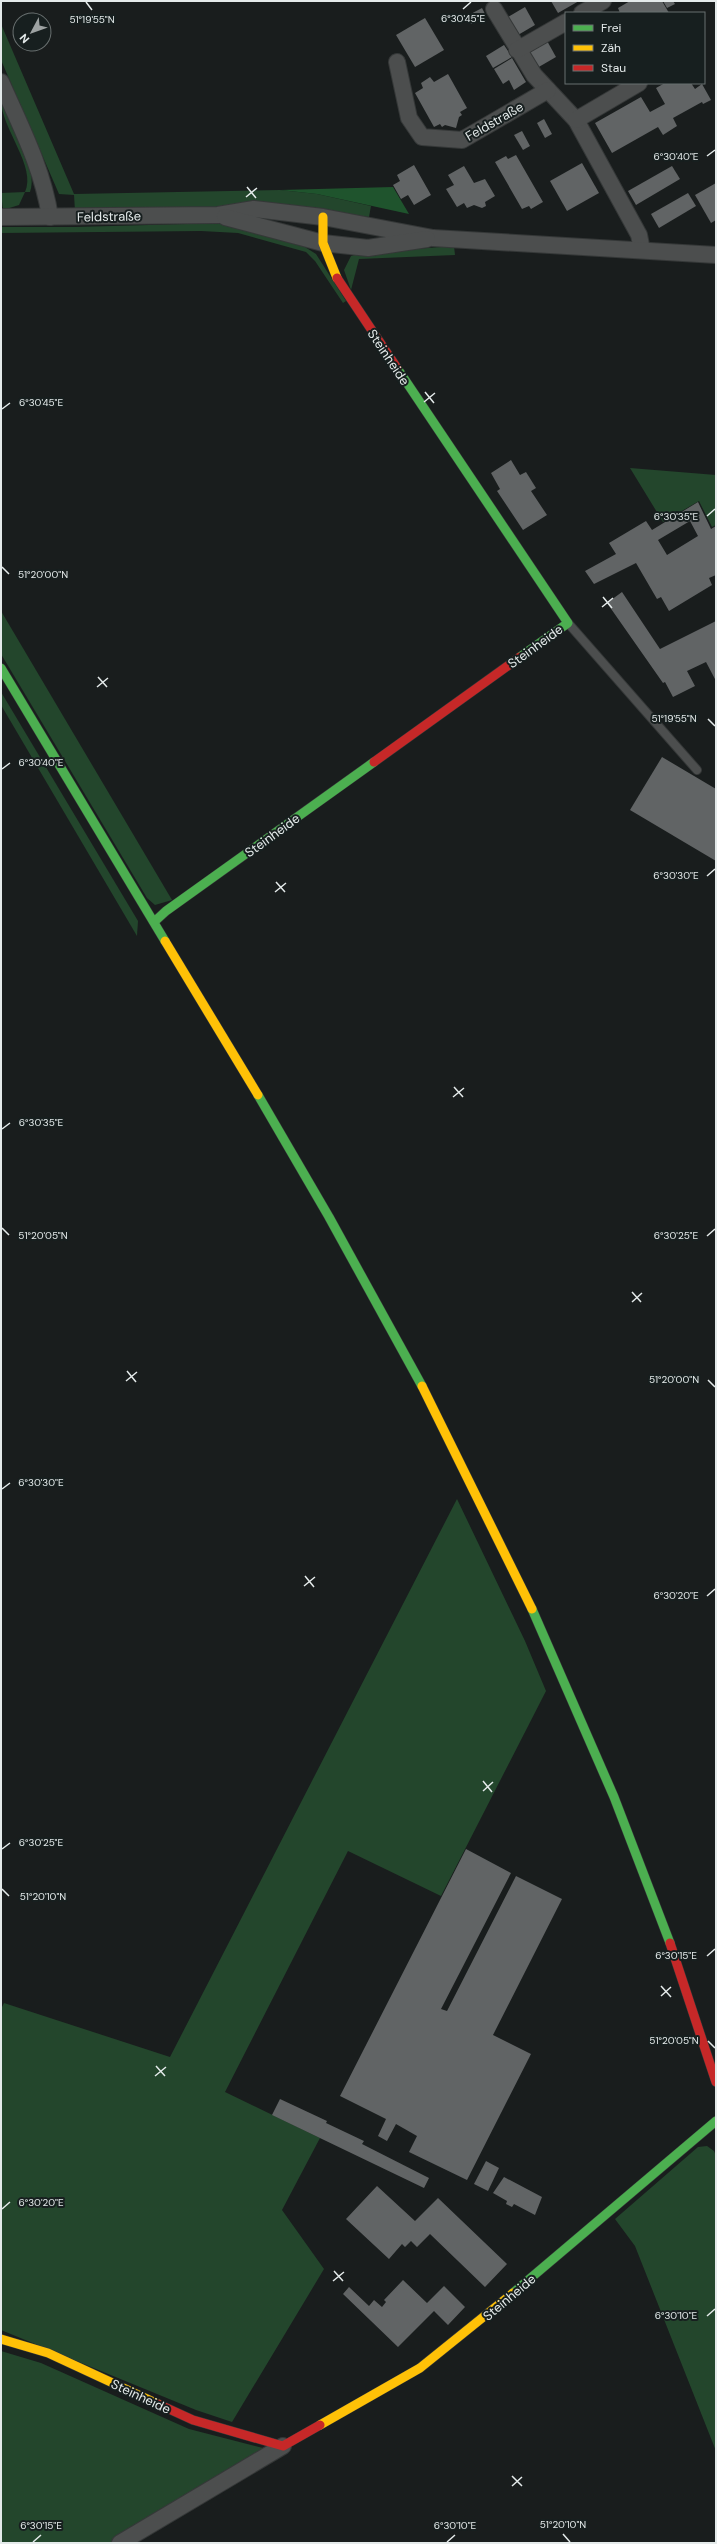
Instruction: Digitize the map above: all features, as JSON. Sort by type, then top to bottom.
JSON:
[{"type":"street","points":[[584,12],[603,1]]},
{"type":"street","points":[[494,9],[517,50],[534,75],[576,120],[639,235],[642,250]]},
{"type":"street","points":[[517,50],[565,23]]},
{"type":"street","name":"Feldstraße","points":[[397,62],[409,118],[422,137],[462,140],[548,90]]},
{"type":"street","points":[[1,82],[36,163],[48,200],[50,217]]},
{"type":"street","points":[[576,120],[637,84]]},
{"type":"street","name":"Feldstraße","points":[[1,217],[218,215],[254,209],[323,217],[433,238],[716,255]]},
{"type":"street","name":"Feldstraße","points":[[218,215],[323,244],[368,248],[433,238]]},
{"type":"street","name":"Steinheide","points":[[154,922],[178,902],[568,623],[338,281],[323,244],[323,217]]},
{"type":"street","points":[[1,668],[316,1194],[413,1371],[506,1554],[579,1715],[648,1882],[716,2082]]},
{"type":"street","name":"Steinheide","points":[[120,2543],[283,2446],[420,2368],[462,2336],[716,2121]]},
{"type":"street","name":"Steinheide","points":[[1,2339],[48,2353],[192,2420],[283,2446]]},
{"type":"lane","points":[[568,623],[697,770]]},
{"type":"green space","points":[[1,24],[74,194],[280,190],[317,194],[371,206],[369,217],[274,205],[224,209],[75,211],[74,195],[59,194],[1,60]]},
{"type":"green space","points":[[1,100],[23,146],[31,171],[32,182],[30,192],[25,192],[27,182],[23,159],[6,123]]},
{"type":"green space","points":[[393,187],[409,214],[317,194],[280,190]]},
{"type":"green space","points":[[25,192],[19,205],[3,210],[1,193]]},
{"type":"green space","points":[[222,223],[297,242],[316,254],[346,301],[343,303],[315,261],[306,252],[238,233],[201,231],[1,233],[1,227],[75,227]]},
{"type":"green space","points":[[454,246],[455,255],[359,259],[351,290],[344,270],[351,256],[361,253]]},
{"type":"green space","points":[[630,468],[716,475],[716,525],[712,527],[699,501],[663,522]]},
{"type":"green space","points":[[1,611],[172,900],[155,905],[147,898],[1,654]]},
{"type":"green space","points":[[1,692],[138,921],[137,936],[1,705]]},
{"type":"green space","points":[[457,1499],[525,1641],[546,1691],[441,1896],[348,1851],[225,2092],[320,2138],[282,2210],[324,2269],[232,2422],[196,2410],[1,2330],[1,2009],[4,2003],[170,2057]]},
{"type":"green space","points":[[707,2146],[714,2151],[716,2156],[716,2451],[635,2246],[615,2219],[698,2147]]},
{"type":"green space","points":[[1,2351],[41,2363],[189,2429],[267,2449],[110,2543],[1,2543]]},
{"type":"building","points":[[551,1],[579,1],[558,13]]},
{"type":"building","points":[[630,1],[662,1],[668,12],[620,12],[618,8]]},
{"type":"building","points":[[663,1],[673,1],[675,4],[667,8]]},
{"type":"building","points":[[525,7],[535,25],[518,35],[508,17]]},
{"type":"building","points":[[482,8],[486,16],[471,24],[467,16]]},
{"type":"building","points":[[425,18],[444,50],[415,67],[396,35]]},
{"type":"building","points":[[546,39],[556,57],[537,68],[527,50]]},
{"type":"building","points":[[504,45],[512,57],[493,68],[486,56]]},
{"type":"building","points":[[512,58],[526,82],[514,90],[509,80],[503,84],[494,69]]},
{"type":"building","points":[[448,74],[467,108],[460,112],[462,115],[459,117],[456,128],[445,125],[442,127],[440,124],[434,127],[415,93],[423,88],[421,83],[430,77],[434,82]]},
{"type":"building","points":[[663,84],[692,84],[695,89],[702,84],[711,100],[703,104],[702,102],[673,118],[677,126],[663,135],[658,127],[612,153],[595,123],[641,97],[650,112],[665,104],[656,88]]},
{"type":"building","points":[[544,119],[552,134],[545,138],[537,123]]},
{"type":"building","points":[[522,131],[530,146],[523,150],[514,135]]},
{"type":"building","points":[[516,155],[543,202],[531,209],[529,206],[522,209],[495,162],[506,156],[508,159]]},
{"type":"building","points":[[582,163],[599,193],[567,211],[550,181]]},
{"type":"building","points":[[414,165],[431,195],[414,205],[408,195],[401,199],[393,185],[400,181],[397,175]]},
{"type":"building","points":[[464,166],[474,183],[485,179],[495,196],[485,202],[486,206],[482,208],[474,205],[467,208],[464,203],[457,207],[446,189],[454,185],[448,175]]},
{"type":"building","points":[[672,166],[680,179],[636,205],[628,191]]},
{"type":"building","points":[[716,183],[716,220],[711,223],[695,195]]},
{"type":"building","points":[[688,193],[696,206],[659,228],[651,214]]},
{"type":"building","points":[[511,460],[520,475],[526,472],[536,488],[531,491],[547,515],[523,530],[497,491],[500,489],[491,473]]},
{"type":"building","points":[[698,502],[711,529],[716,526],[716,575],[709,578],[712,585],[669,611],[661,597],[657,599],[636,563],[594,584],[585,571],[616,554],[609,543],[646,521],[652,530]],"holes":[[[690,521],[698,536],[667,555],[658,540]]]},
{"type":"building","points":[[622,592],[660,649],[716,621],[716,681],[706,662],[687,671],[695,686],[673,697],[665,682],[663,683],[607,603]]},
{"type":"building","points":[[662,757],[716,789],[716,861],[630,810]]},
{"type":"building","points":[[466,1849],[511,1873],[441,2009],[447,2011],[516,1876],[562,1899],[493,2035],[531,2054],[467,2180],[409,2152],[417,2136],[396,2124],[387,2141],[378,2136],[386,2119],[340,2096]]},
{"type":"building","points":[[280,2099],[327,2121],[326,2123],[364,2141],[362,2144],[429,2178],[424,2188],[272,2115]]},
{"type":"building","points":[[486,2161],[499,2168],[488,2191],[474,2184]]},
{"type":"building","points":[[504,2177],[542,2197],[535,2215],[514,2204],[512,2207],[506,2204],[507,2201],[493,2193]]},
{"type":"building","points":[[377,2186],[415,2221],[438,2198],[507,2264],[485,2287],[430,2234],[417,2247],[411,2241],[405,2247],[402,2244],[389,2259],[346,2219]]},
{"type":"building","points":[[403,2280],[427,2303],[444,2286],[465,2307],[448,2325],[434,2311],[398,2347],[343,2294],[349,2287],[369,2306],[374,2300],[382,2307],[386,2302],[384,2300]]},
{"type":"traffic: fast","points":[[397,368],[568,623],[520,657]]},
{"type":"traffic: fast","points":[[1,668],[165,941]]},
{"type":"traffic: fast","points":[[154,922],[166,911],[374,762]]},
{"type":"traffic: fast","points":[[258,1095],[329,1217],[422,1386]]},
{"type":"traffic: fast","points":[[532,1609],[614,1797],[670,1943]]},
{"type":"traffic: fast","points":[[513,2293],[716,2121]]},
{"type":"traffic: slow","points":[[323,217],[323,243],[337,278]]},
{"type":"traffic: slow","points":[[165,941],[258,1095]]},
{"type":"traffic: slow","points":[[422,1386],[532,1609]]},
{"type":"traffic: slow","points":[[320,2425],[420,2368],[513,2293]]},
{"type":"traffic: slow","points":[[1,2339],[48,2353],[158,2404]]},
{"type":"traffic: jam","points":[[337,278],[397,368]]},
{"type":"traffic: jam","points":[[374,762],[520,657]]},
{"type":"traffic: jam","points":[[670,1943],[716,2082]]},
{"type":"traffic: jam","points":[[158,2404],[193,2420],[283,2446],[320,2425]]}]
